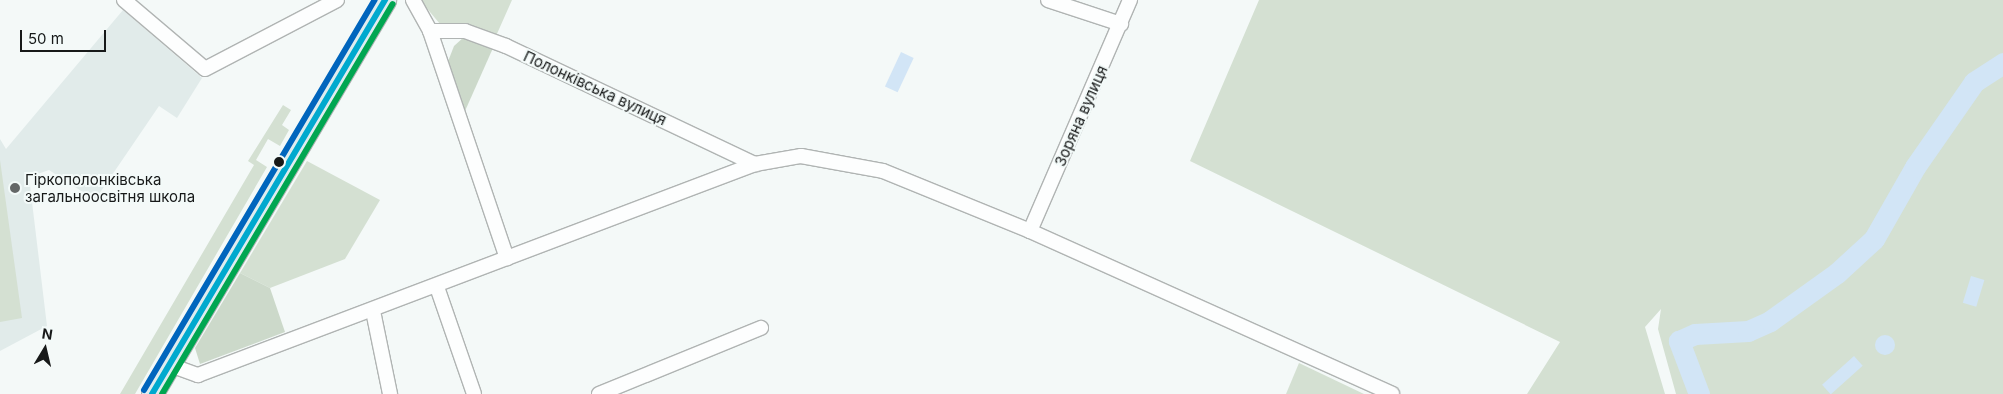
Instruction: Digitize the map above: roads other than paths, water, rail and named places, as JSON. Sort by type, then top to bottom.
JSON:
[{"type":"main road","points":[[152,394],[385,0]]},
{"type":"street","points":[[124,0],[205,69],[338,0]]},
{"type":"street","points":[[413,0],[430,30],[507,258]]},
{"type":"street","points":[[1048,0],[1121,24]]},
{"type":"street","name":"Зоряна вулиця","points":[[1030,231],[1130,0]]},
{"type":"street","name":"Полонківська вулиця","points":[[430,30],[464,31],[506,46],[755,164]]},
{"type":"street","points":[[170,364],[198,375],[437,287],[507,258],[755,164],[801,156],[883,172],[1030,231],[1392,394]]},
{"type":"street","points":[[437,287],[474,394]]},
{"type":"street","points":[[373,311],[390,394]]},
{"type":"street","points":[[599,394],[761,328]]},
{"type":"water","points":[[901,52],[914,58],[898,92],[885,86]]},
{"type":"water","points":[[1971,276],[1984,280],[1976,307],[1963,303]]},
{"type":"water","points":[[1885,335],[1892,338],[1895,345],[1892,352],[1885,355],[1878,352],[1875,345],[1878,338]]},
{"type":"water","points":[[1854,356],[1863,366],[1831,394],[1822,385]]},
{"type":"waterway","points":[[1699,394],[1679,341],[1695,334],[1748,331],[1770,321],[1837,273],[1874,239],[1915,167],[1974,82],[2003,63]]},
{"type":"place","name":"Гіркополонківська загальноосвітня школа","points":[[15,188]]}]
